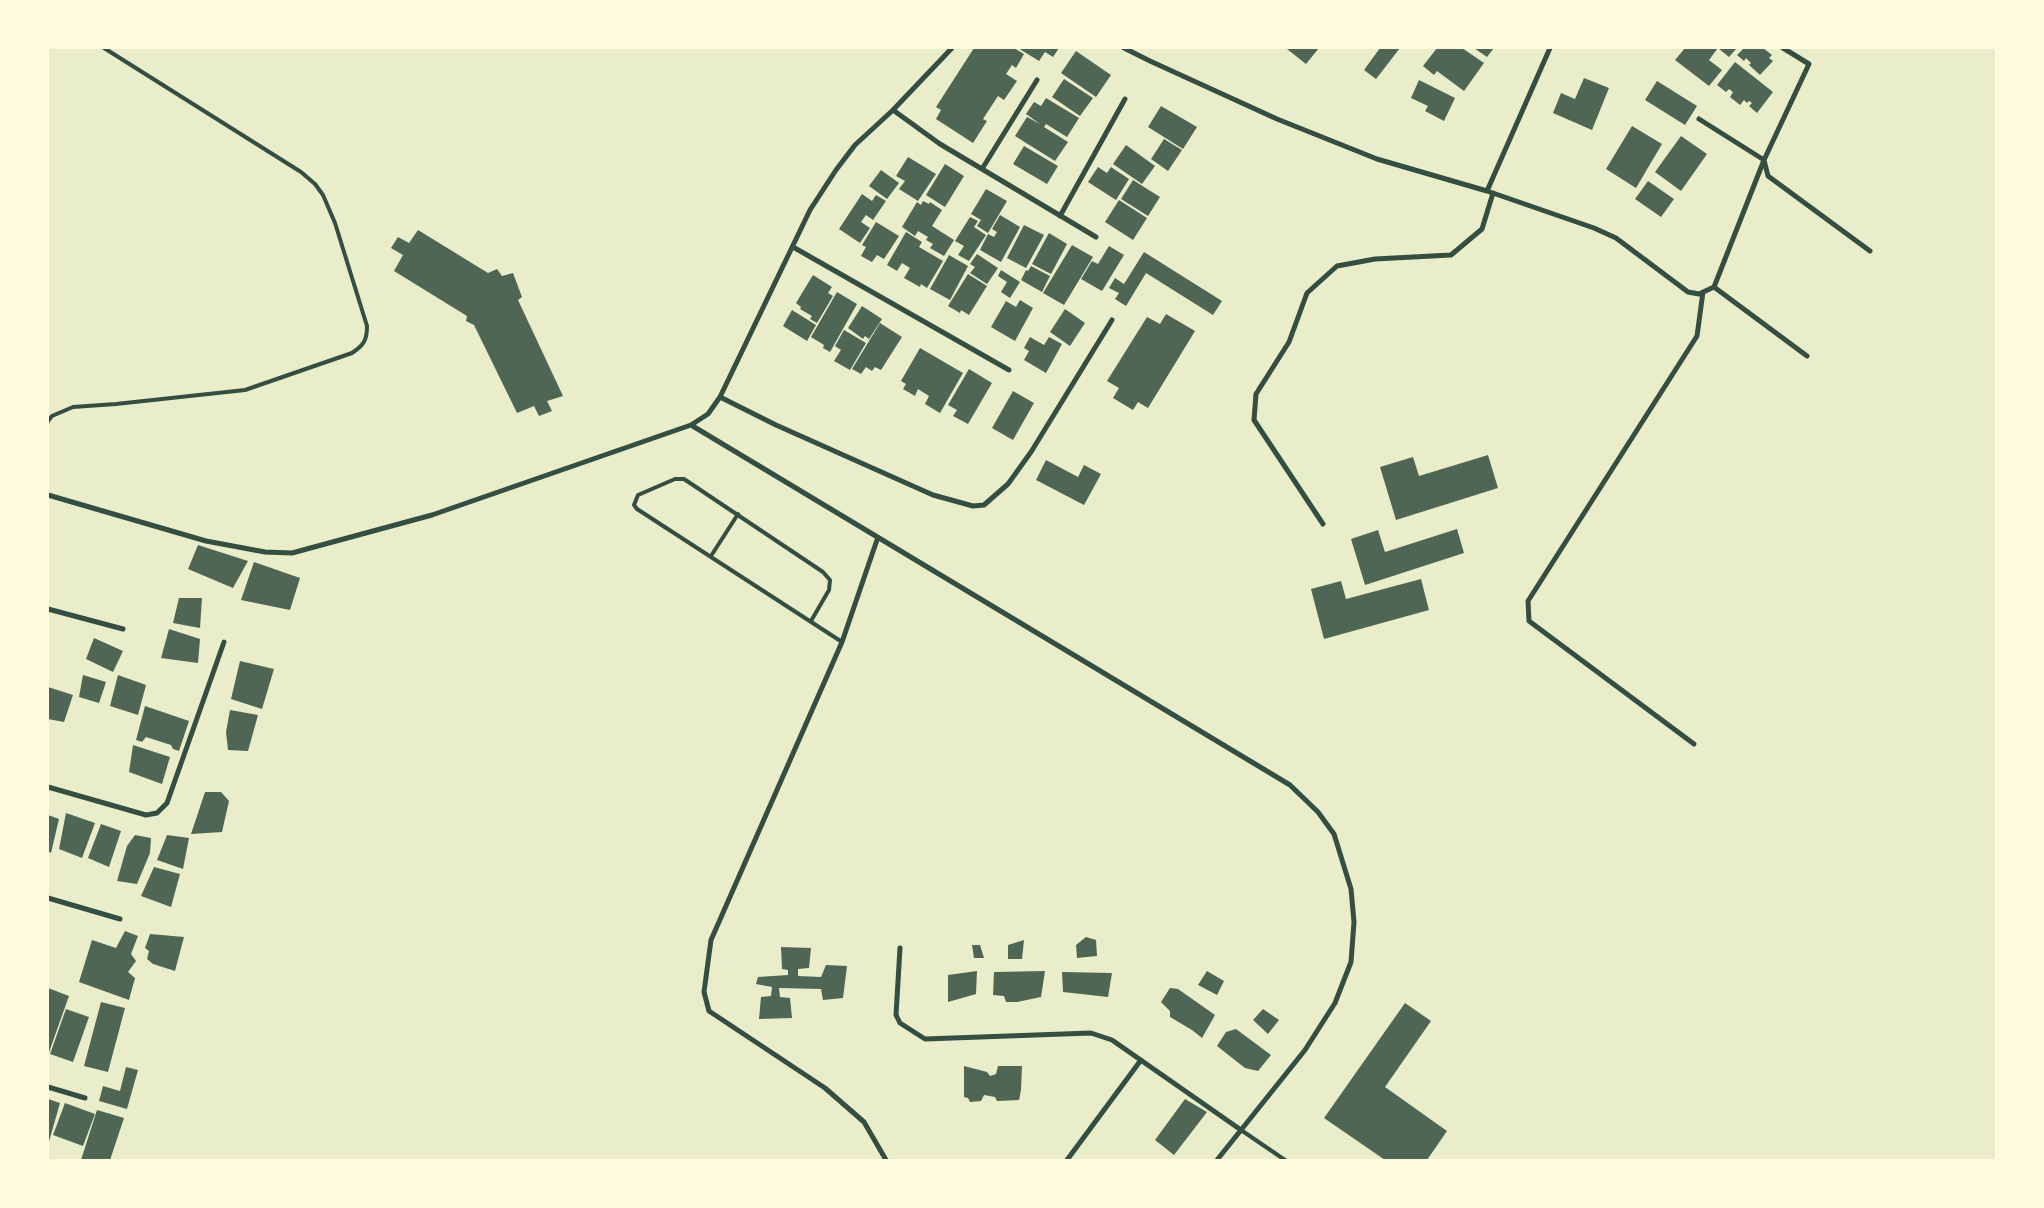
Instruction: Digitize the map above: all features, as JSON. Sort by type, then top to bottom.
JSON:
[{"type":"street","points":[[48,494],[206,541],[265,552],[292,553],[432,515],[691,425],[708,414],[720,398],[810,210],[836,170],[855,145],[893,110],[952,48]]},
{"type":"street","points":[[1124,48],[1277,119],[1377,158],[1487,191],[1594,228],[1616,238],[1688,292],[1699,294],[1714,286],[1764,160],[1809,64],[1783,48]]},
{"type":"street","points":[[1487,191],[1550,48]]},
{"type":"street","points":[[982,169],[1037,80]]},
{"type":"street","points":[[1060,216],[1125,99]]},
{"type":"street","points":[[893,110],[940,144],[1096,238]]},
{"type":"street","points":[[1699,119],[1764,160],[1768,176],[1870,251]]},
{"type":"street","points":[[1323,524],[1254,420],[1256,394],[1289,342],[1307,293],[1337,266],[1375,259],[1451,255],[1482,230],[1493,193]]},
{"type":"street","points":[[793,247],[1009,370]]},
{"type":"street","points":[[1714,286],[1807,356]]},
{"type":"street","points":[[1694,744],[1529,621],[1527,613],[1528,601],[1696,336],[1703,291]]},
{"type":"street","points":[[720,398],[933,495],[972,506],[984,505],[1008,484],[1031,452],[1112,320]]},
{"type":"street","points":[[691,425],[1290,785],[1318,812],[1334,834],[1352,889],[1354,922],[1352,962],[1335,1003],[1315,1035],[1217,1160]]},
{"type":"street","points":[[878,536],[842,642],[711,940],[704,992],[709,1011],[825,1088],[864,1122],[886,1160]]},
{"type":"street","points":[[48,609],[123,629]]},
{"type":"street","points":[[48,787],[146,815],[157,813],[167,803],[224,642]]},
{"type":"street","points":[[48,898],[120,919]]},
{"type":"street","points":[[900,948],[896,1015],[900,1024],[925,1039],[1091,1033],[1112,1040],[1241,1130]]},
{"type":"street","points":[[1067,1160],[1141,1060]]},
{"type":"street","points":[[48,1087],[85,1098]]},
{"type":"lane","points":[[48,421],[52,416],[73,406],[134,402],[245,390],[352,353],[362,346],[367,338],[367,326],[335,224],[323,195],[315,184],[287,163],[104,48]]},
{"type":"lane","points":[[811,621],[829,590],[830,580],[823,572],[690,482],[680,478],[638,495],[634,505],[637,509],[842,642]]},
{"type":"lane","points":[[711,556],[738,514]]},
{"type":"lane","points":[[1241,1130],[1285,1160]]},
{"type":"building","points":[[974,48],[1014,48],[1024,54],[1016,68],[1012,65],[1006,74],[1017,81],[1004,100],[998,96],[983,119],[987,121],[973,143],[936,119],[941,110],[936,107]]},
{"type":"building","points":[[1018,48],[1059,48],[1053,57],[1045,52],[1039,61]]},
{"type":"building","points":[[1288,48],[1319,48],[1306,64]]},
{"type":"building","points":[[1380,48],[1400,48],[1376,79],[1364,70]]},
{"type":"building","points":[[1437,48],[1462,48],[1484,63],[1464,91],[1437,71],[1434,75],[1423,66]]},
{"type":"building","points":[[1474,48],[1494,48],[1487,57]]},
{"type":"building","points":[[1685,48],[1718,48],[1709,60],[1722,70],[1709,86],[1675,60]]},
{"type":"building","points":[[1718,48],[1737,48],[1729,57]]},
{"type":"building","points":[[1744,48],[1763,48],[1772,55],[1769,58],[1773,61],[1760,75],[1749,65],[1751,63],[1746,58],[1744,61],[1737,55]]},
{"type":"building","points":[[1076,51],[1111,75],[1096,97],[1061,73]]},
{"type":"building","points":[[1735,62],[1773,92],[1757,113],[1749,106],[1752,103],[1749,101],[1747,103],[1744,100],[1740,105],[1730,97],[1733,92],[1729,89],[1726,92],[1717,85]]},
{"type":"building","points":[[1584,78],[1609,88],[1592,130],[1553,113],[1561,93],[1575,99]]},
{"type":"building","points":[[1064,79],[1093,98],[1080,116],[1052,97]]},
{"type":"building","points":[[1419,80],[1455,98],[1444,121],[1425,111],[1428,106],[1411,98]]},
{"type":"building","points":[[1657,81],[1697,106],[1685,125],[1645,100]]},
{"type":"building","points":[[1046,98],[1079,118],[1067,137],[1046,124],[1044,127],[1068,142],[1055,161],[1015,136],[1027,117],[1040,124],[1026,114],[1034,102],[1041,106]]},
{"type":"building","points":[[1161,106],[1197,127],[1183,149],[1148,127]]},
{"type":"building","points":[[1632,126],[1662,144],[1636,188],[1606,169]]},
{"type":"building","points":[[1681,136],[1707,154],[1681,191],[1655,172]]},
{"type":"building","points":[[1164,139],[1182,150],[1168,171],[1151,159]]},
{"type":"building","points":[[1126,145],[1155,166],[1142,184],[1113,164]]},
{"type":"building","points":[[1024,146],[1058,166],[1047,184],[1013,164]]},
{"type":"building","points":[[908,157],[936,174],[918,201],[899,189],[905,181],[896,176]]},
{"type":"building","points":[[945,164],[964,176],[945,207],[926,195]]},
{"type":"building","points":[[1098,167],[1107,173],[1111,167],[1129,179],[1116,200],[1088,182]]},
{"type":"building","points":[[881,170],[899,183],[887,199],[869,186]]},
{"type":"building","points":[[1133,180],[1160,197],[1148,216],[1121,199]]},
{"type":"building","points":[[1648,181],[1674,199],[1661,217],[1635,199]]},
{"type":"building","points":[[986,189],[1007,201],[988,233],[977,226],[981,220],[971,214]]},
{"type":"building","points":[[862,194],[872,201],[876,195],[886,201],[873,220],[866,215],[861,222],[870,228],[860,243],[839,229]]},
{"type":"building","points":[[1119,200],[1147,218],[1133,240],[1105,222]]},
{"type":"building","points":[[923,201],[929,204],[930,202],[942,210],[932,226],[954,240],[944,256],[930,248],[933,244],[926,240],[928,237],[918,231],[915,236],[902,227],[917,202],[921,205]]},
{"type":"building","points":[[1000,215],[1020,227],[1001,262],[980,250],[988,234],[994,237],[997,232],[992,229]]},
{"type":"building","points":[[970,217],[978,221],[974,227],[986,235],[969,261],[958,255],[964,246],[955,241]]},
{"type":"building","points":[[876,222],[899,236],[884,259],[877,255],[872,262],[861,256],[866,247],[862,245]]},
{"type":"building","points":[[1024,225],[1044,235],[1026,268],[1007,258]]},
{"type":"building","points":[[418,230],[488,273],[497,269],[502,276],[513,273],[522,297],[518,300],[563,396],[547,401],[552,411],[539,416],[534,406],[517,413],[474,325],[466,321],[467,316],[394,271],[403,255],[391,248],[398,237],[409,243]]},
{"type":"building","points":[[906,232],[922,242],[919,247],[943,261],[927,288],[921,284],[920,287],[904,278],[910,268],[902,263],[897,271],[887,265]]},
{"type":"building","points":[[1049,233],[1067,244],[1051,274],[1032,264]]},
{"type":"building","points":[[1072,245],[1093,257],[1064,305],[1043,293]]},
{"type":"building","points":[[1109,246],[1124,255],[1102,291],[1081,279],[1092,261],[1098,264]]},
{"type":"building","points":[[1144,252],[1222,301],[1213,315],[1146,273],[1126,306],[1115,299],[1119,293],[1109,288],[1115,278],[1124,284]]},
{"type":"building","points":[[977,254],[998,268],[987,284],[970,273],[975,267],[970,264]]},
{"type":"building","points":[[949,255],[968,266],[950,300],[930,289]]},
{"type":"building","points":[[1031,266],[1050,276],[1042,292],[1021,280],[1026,270],[1028,271]]},
{"type":"building","points":[[1001,270],[1020,282],[1010,298],[1001,292],[1007,282],[998,276]]},
{"type":"building","points":[[968,274],[987,286],[969,315],[961,310],[960,313],[948,306]]},
{"type":"building","points":[[813,275],[832,287],[828,293],[833,296],[817,323],[810,319],[812,316],[800,309],[801,307],[796,303]]},
{"type":"building","points":[[837,292],[857,304],[830,352],[823,348],[824,345],[811,337]]},
{"type":"building","points":[[1020,300],[1033,308],[1015,341],[991,327],[1006,301],[1016,307]]},
{"type":"building","points":[[862,306],[882,319],[869,339],[865,336],[863,339],[848,328]]},
{"type":"building","points":[[1065,309],[1085,323],[1070,346],[1050,332]]},
{"type":"building","points":[[792,310],[816,325],[807,341],[783,326]]},
{"type":"building","points":[[1166,314],[1195,331],[1148,408],[1138,402],[1133,410],[1113,398],[1119,388],[1107,381],[1147,317],[1160,324]]},
{"type":"building","points":[[880,323],[902,337],[881,370],[875,367],[872,371],[866,367],[861,374],[852,369]]},
{"type":"building","points":[[844,330],[866,343],[850,370],[834,361],[841,350],[835,346]]},
{"type":"building","points":[[1030,337],[1044,345],[1049,337],[1062,344],[1046,373],[1024,360],[1029,351],[1024,348]]},
{"type":"building","points":[[920,348],[963,373],[940,413],[925,404],[929,396],[918,389],[915,396],[903,389],[906,384],[901,381]]},
{"type":"building","points":[[969,369],[992,383],[968,424],[953,416],[957,410],[948,405]]},
{"type":"building","points":[[1013,391],[1034,403],[1013,440],[992,428]]},
{"type":"building","points":[[1488,455],[1498,488],[1396,520],[1380,467],[1413,457],[1419,476]]},
{"type":"building","points":[[1046,460],[1078,477],[1084,465],[1101,474],[1084,505],[1036,480]]},
{"type":"building","points":[[1457,529],[1464,553],[1365,585],[1351,539],[1378,530],[1385,552]]},
{"type":"building","points":[[198,545],[248,561],[233,588],[188,569]]},
{"type":"building","points":[[254,562],[300,578],[290,610],[241,600]]},
{"type":"building","points":[[1421,579],[1429,610],[1324,639],[1311,589],[1341,581],[1346,599]]},
{"type":"building","points":[[179,598],[202,598],[200,628],[173,623]]},
{"type":"building","points":[[169,629],[200,639],[198,663],[161,658]]},
{"type":"building","points":[[94,638],[123,651],[113,672],[86,659]]},
{"type":"building","points":[[240,661],[274,669],[262,709],[231,699]]},
{"type":"building","points":[[83,675],[106,682],[99,703],[79,697]]},
{"type":"building","points":[[118,675],[146,685],[138,715],[110,706]]},
{"type":"building","points":[[48,687],[73,695],[64,722],[48,719]]},
{"type":"building","points":[[145,706],[189,721],[179,751],[173,749],[171,745],[146,737],[142,742],[136,740]]},
{"type":"building","points":[[230,710],[258,715],[248,751],[228,750],[226,732]]},
{"type":"building","points":[[133,745],[170,757],[162,784],[129,772]]},
{"type":"building","points":[[205,792],[221,792],[229,801],[222,832],[191,834]]},
{"type":"building","points":[[66,813],[95,823],[82,858],[59,849]]},
{"type":"building","points":[[48,815],[59,819],[51,853],[48,851]]},
{"type":"building","points":[[101,824],[121,831],[109,867],[88,858]]},
{"type":"building","points":[[135,835],[151,838],[150,853],[137,884],[117,881],[127,846]]},
{"type":"building","points":[[167,835],[189,838],[183,869],[157,860]]},
{"type":"building","points":[[154,867],[180,874],[171,907],[141,896]]},
{"type":"building","points":[[125,931],[138,936],[131,954],[136,961],[128,972],[135,978],[129,1000],[79,982],[92,940],[116,948]]},
{"type":"building","points":[[150,934],[184,937],[175,971],[153,964],[147,959],[149,951],[145,948]]},
{"type":"building","points":[[1086,937],[1096,940],[1097,956],[1077,958],[1076,945]]},
{"type":"building","points":[[1024,940],[1022,959],[1008,959],[1008,945]]},
{"type":"building","points":[[972,945],[980,945],[984,958],[974,958]]},
{"type":"building","points":[[781,947],[811,948],[809,968],[798,969],[798,976],[821,977],[826,965],[847,966],[843,998],[823,1000],[821,989],[779,988],[780,997],[790,998],[792,1018],[759,1019],[761,997],[771,996],[772,987],[756,984],[758,977],[788,975],[788,970],[782,969]]},
{"type":"building","points":[[977,971],[976,994],[948,1002],[948,975]]},
{"type":"building","points":[[1045,971],[1041,997],[1017,1002],[1006,1002],[1004,996],[993,995],[994,972]]},
{"type":"building","points":[[1207,971],[1224,981],[1217,995],[1198,985]]},
{"type":"building","points":[[1062,972],[1112,973],[1108,997],[1063,992]]},
{"type":"building","points":[[48,988],[69,996],[48,1055]]},
{"type":"building","points":[[1170,988],[1178,989],[1215,1015],[1202,1038],[1170,1017],[1170,1011],[1161,1002]]},
{"type":"building","points":[[101,1002],[125,1008],[108,1072],[84,1066]]},
{"type":"building","points":[[1405,1003],[1431,1021],[1385,1087],[1447,1131],[1427,1160],[1385,1160],[1324,1118]]},
{"type":"building","points":[[66,1009],[89,1017],[73,1062],[50,1054]]},
{"type":"building","points":[[1263,1009],[1279,1020],[1268,1034],[1253,1020]]},
{"type":"building","points":[[1236,1029],[1271,1055],[1258,1071],[1245,1068],[1217,1046],[1226,1032]]},
{"type":"building","points":[[964,1066],[987,1072],[990,1076],[996,1074],[998,1066],[1022,1066],[1019,1100],[997,1101],[995,1097],[984,1095],[981,1101],[970,1102],[968,1098],[964,1097]]},
{"type":"building","points":[[126,1067],[138,1070],[127,1109],[99,1101],[103,1086],[120,1091]]},
{"type":"building","points":[[48,1099],[60,1103],[48,1145]]},
{"type":"building","points":[[1185,1099],[1207,1112],[1174,1155],[1155,1140]]},
{"type":"building","points":[[65,1103],[95,1114],[83,1146],[53,1135]]},
{"type":"building","points":[[97,1110],[124,1118],[110,1160],[81,1160]]}]
